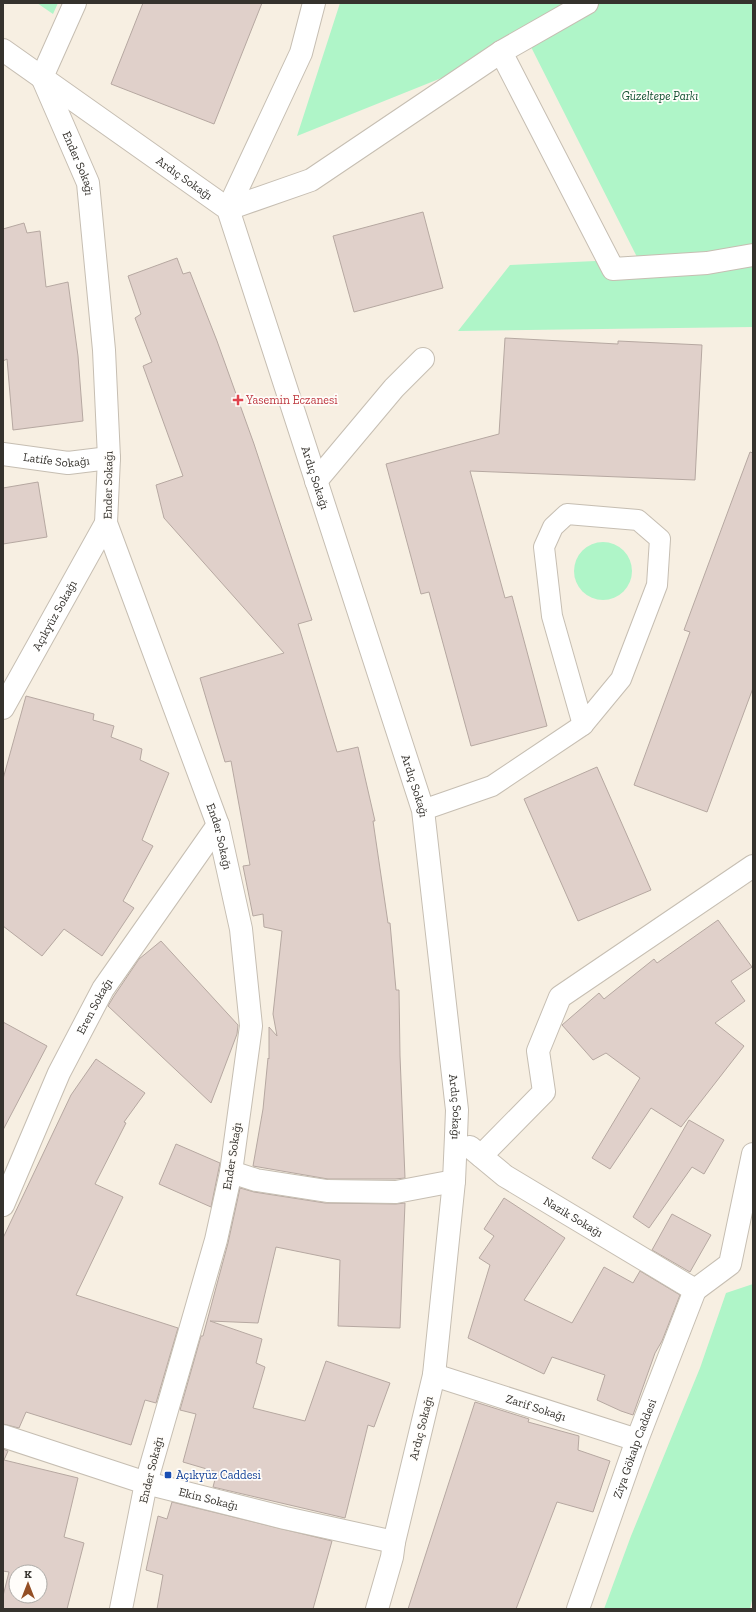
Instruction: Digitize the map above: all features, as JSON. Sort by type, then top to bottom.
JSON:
[{"type":"street","points":[[42,77],[74,3]]},
{"type":"street","points":[[228,210],[301,53],[314,3]]},
{"type":"street","points":[[228,210],[311,180],[501,52],[587,3]]},
{"type":"street","name":"Ardıç Sokağı","points":[[3,50],[228,210],[422,810],[457,1110],[454,1181],[434,1375],[394,1542],[392,1557],[377,1609]]},
{"type":"street","points":[[501,52],[613,270],[707,263],[753,255]]},
{"type":"street","name":"Ender Sokağı","points":[[42,77],[88,182],[104,350],[109,458],[106,523],[218,825],[241,929],[251,1026],[231,1172],[216,1240],[146,1483],[121,1609]]},
{"type":"street","points":[[316,481],[394,388],[423,359]]},
{"type":"street","name":"Latife Sokağı","points":[[3,454],[68,463],[109,458]]},
{"type":"street","name":"Açıkyüz Sokağı","points":[[3,708],[106,523]]},
{"type":"street","name":"Eren Sokağı","points":[[3,1205],[59,1073],[103,989],[218,825]]},
{"type":"street","points":[[481,1156],[544,1092],[538,1051],[560,997],[753,866]]},
{"type":"street","name":"Nazik Sokağı","points":[[456,1136],[505,1176],[695,1290]]},
{"type":"street","points":[[695,1290],[730,1264],[753,1154]]},
{"type":"street","points":[[231,1172],[256,1180],[327,1191],[396,1192],[454,1181]]},
{"type":"street","name":"Ziya Gökalp Caddesi","points":[[578,1609],[637,1440],[695,1290]]},
{"type":"street","name":"Zarif Sokağı","points":[[434,1375],[637,1440]]},
{"type":"street","name":"Ekin Sokağı","points":[[3,1436],[146,1483],[285,1518],[394,1542]]},
{"type":"lane","points":[[422,810],[492,786],[583,724],[621,679],[656,585],[660,539],[638,520],[567,514],[553,527],[544,547],[552,616],[583,724]]},
{"type":"green space","points":[[37,3],[58,3],[53,14]]},
{"type":"green space","name":"Güzeltepe Parkı","points":[[340,3],[753,3],[753,327],[458,331],[510,265],[638,259],[529,43],[297,136]]},
{"type":"green space","points":[[603,542],[614,544],[627,555],[630,560],[632,571],[630,582],[619,595],[614,598],[603,600],[592,598],[579,587],[576,582],[574,571],[576,560],[587,547],[592,544]]},
{"type":"green space","points":[[753,1284],[753,1596],[750,1609],[604,1609],[631,1536],[700,1368],[726,1293]]},
{"type":"building","points":[[143,3],[262,3],[214,124],[111,84]]},
{"type":"building","points":[[423,212],[443,288],[354,312],[333,236]]},
{"type":"building","points":[[24,223],[27,233],[40,231],[46,287],[68,282],[78,356],[83,421],[13,430],[7,359],[3,361],[3,229]]},
{"type":"building","points":[[177,258],[183,274],[190,272],[217,341],[254,444],[312,620],[298,624],[337,752],[358,747],[375,821],[373,821],[388,923],[390,923],[396,990],[399,990],[405,1178],[328,1179],[253,1166],[263,1109],[268,1058],[269,1059],[269,1027],[277,1036],[273,1014],[282,931],[264,927],[263,914],[253,916],[243,866],[250,865],[231,761],[225,762],[200,678],[284,653],[164,518],[156,485],[183,476],[143,366],[152,362],[135,318],[141,314],[128,276]]},
{"type":"building","points":[[505,338],[618,344],[618,341],[702,345],[695,480],[470,471],[505,598],[512,596],[547,726],[471,746],[429,592],[421,594],[386,464],[499,434]]},
{"type":"building","points":[[750,452],[753,453],[753,688],[707,812],[634,785],[690,632],[684,630]]},
{"type":"building","points":[[38,482],[47,537],[3,544],[3,488]]},
{"type":"building","points":[[26,696],[94,714],[93,720],[114,726],[111,737],[142,749],[140,760],[169,773],[142,840],[153,846],[123,901],[134,908],[102,956],[64,929],[42,956],[3,926],[3,779]]},
{"type":"building","points":[[597,767],[651,890],[578,921],[524,799]]},
{"type":"building","points":[[718,920],[752,967],[731,981],[745,1001],[715,1023],[744,1046],[681,1127],[651,1108],[610,1169],[592,1158],[640,1078],[606,1053],[593,1060],[562,1025],[599,993],[604,999],[654,959],[657,963]]},
{"type":"building","points":[[161,941],[238,1025],[237,1034],[211,1103],[108,1006],[139,959]]},
{"type":"building","points":[[3,1022],[47,1046],[3,1130]]},
{"type":"building","points":[[96,1059],[145,1093],[124,1122],[126,1123],[95,1184],[123,1197],[76,1295],[178,1328],[156,1403],[145,1400],[131,1445],[26,1412],[19,1428],[3,1424],[3,1238],[71,1095]]},
{"type":"building","points":[[689,1120],[724,1140],[704,1174],[692,1167],[649,1228],[633,1217]]},
{"type":"building","points":[[176,1144],[220,1163],[211,1207],[159,1184]]},
{"type":"building","points":[[240,1188],[254,1192],[325,1203],[405,1203],[400,1328],[338,1326],[340,1260],[276,1247],[258,1323],[210,1321],[262,1339],[256,1363],[265,1367],[253,1408],[305,1421],[326,1361],[390,1383],[374,1427],[368,1425],[345,1518],[213,1487],[217,1472],[183,1462],[196,1414],[180,1410],[201,1336],[203,1336],[228,1243]]},
{"type":"building","points":[[504,1198],[565,1238],[524,1300],[572,1323],[604,1267],[633,1283],[640,1271],[680,1295],[662,1341],[655,1353],[633,1415],[597,1400],[605,1375],[552,1357],[544,1374],[468,1338],[490,1265],[479,1258],[494,1236],[484,1229]]},
{"type":"building","points":[[672,1214],[711,1235],[690,1272],[652,1250]]},
{"type":"building","points":[[475,1402],[529,1419],[528,1422],[579,1436],[578,1450],[610,1461],[593,1512],[557,1502],[516,1609],[408,1609]]},
{"type":"building","points":[[3,1449],[8,1451],[4,1460],[78,1478],[64,1537],[84,1543],[67,1609],[3,1609],[3,1596],[8,1576],[8,1604],[48,1604],[48,1564],[8,1564],[8,1572],[3,1571]]},
{"type":"building","points":[[172,1502],[332,1541],[313,1609],[157,1609],[163,1575],[146,1570],[158,1516],[167,1519]]},
{"type":"place","name":"Yasemin Eczanesi","points":[[238,400]]},
{"type":"place","name":"Açıkyüz Caddesi","points":[[168,1475]]}]
